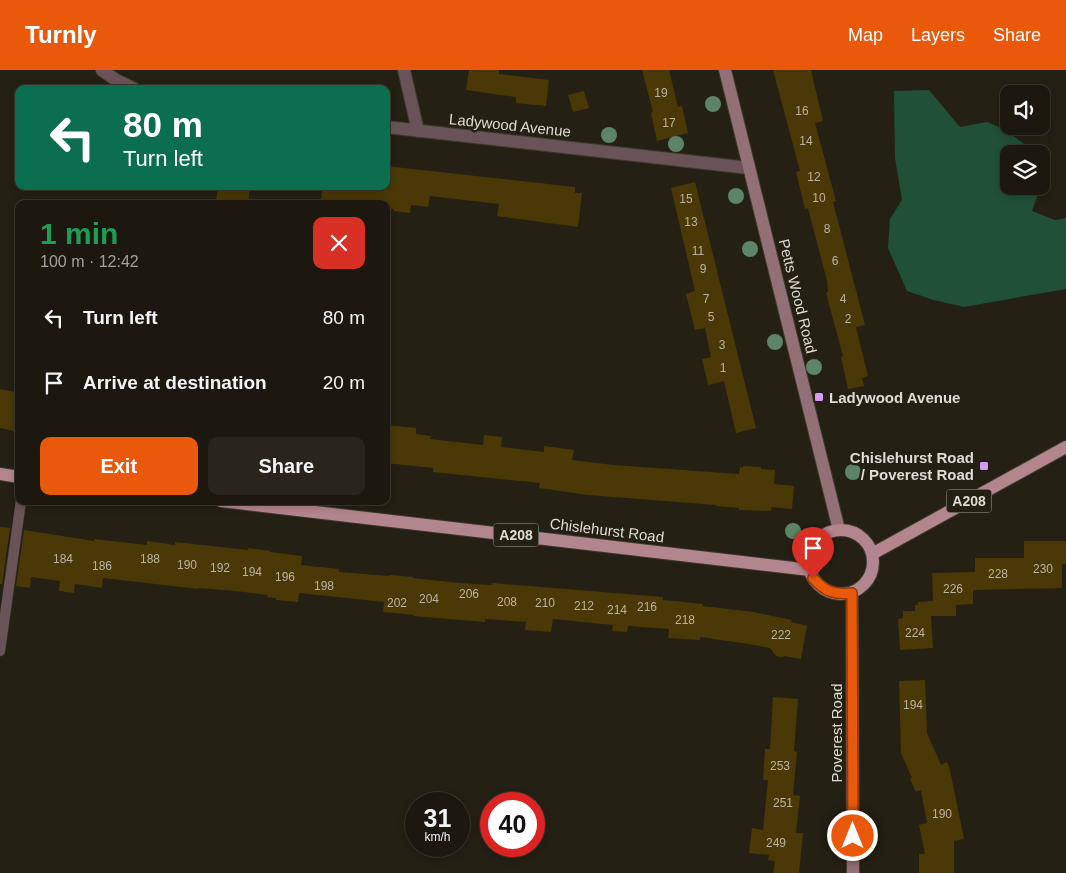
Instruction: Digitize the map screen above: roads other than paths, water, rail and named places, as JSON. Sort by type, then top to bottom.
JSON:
[{"type":"main road","name":"A208","points":[[872,554],[1066,447]]},
{"type":"main road","points":[[0,474],[15,476]]},
{"type":"main road","name":"Chislehurst Road","points":[[255,505],[810,570]]},
{"type":"main road","points":[[839,530],[850,531],[860,536],[868,544],[872,554],[873,566],[870,576],[864,585],[852,593],[830,592],[821,587],[813,578],[810,570],[812,548],[819,539],[839,530]]},
{"type":"street","points":[[102,70],[127,85]]},
{"type":"street","points":[[404,70],[418,131]]},
{"type":"street","name":"Petts Wood Road","points":[[725,70],[839,530]]},
{"type":"street","name":"Ladywood Avenue","points":[[390,128],[749,168]]},
{"type":"street","name":"Poverest Road","points":[[852,593],[853,873]]},
{"type":"lane","points":[[0,651],[20,505]]},
{"type":"place","name":"Ladywood Avenue","points":[[819,397]]},
{"type":"place","name":"Chislehurst Road / Poverest Road","points":[[984,466]]}]
